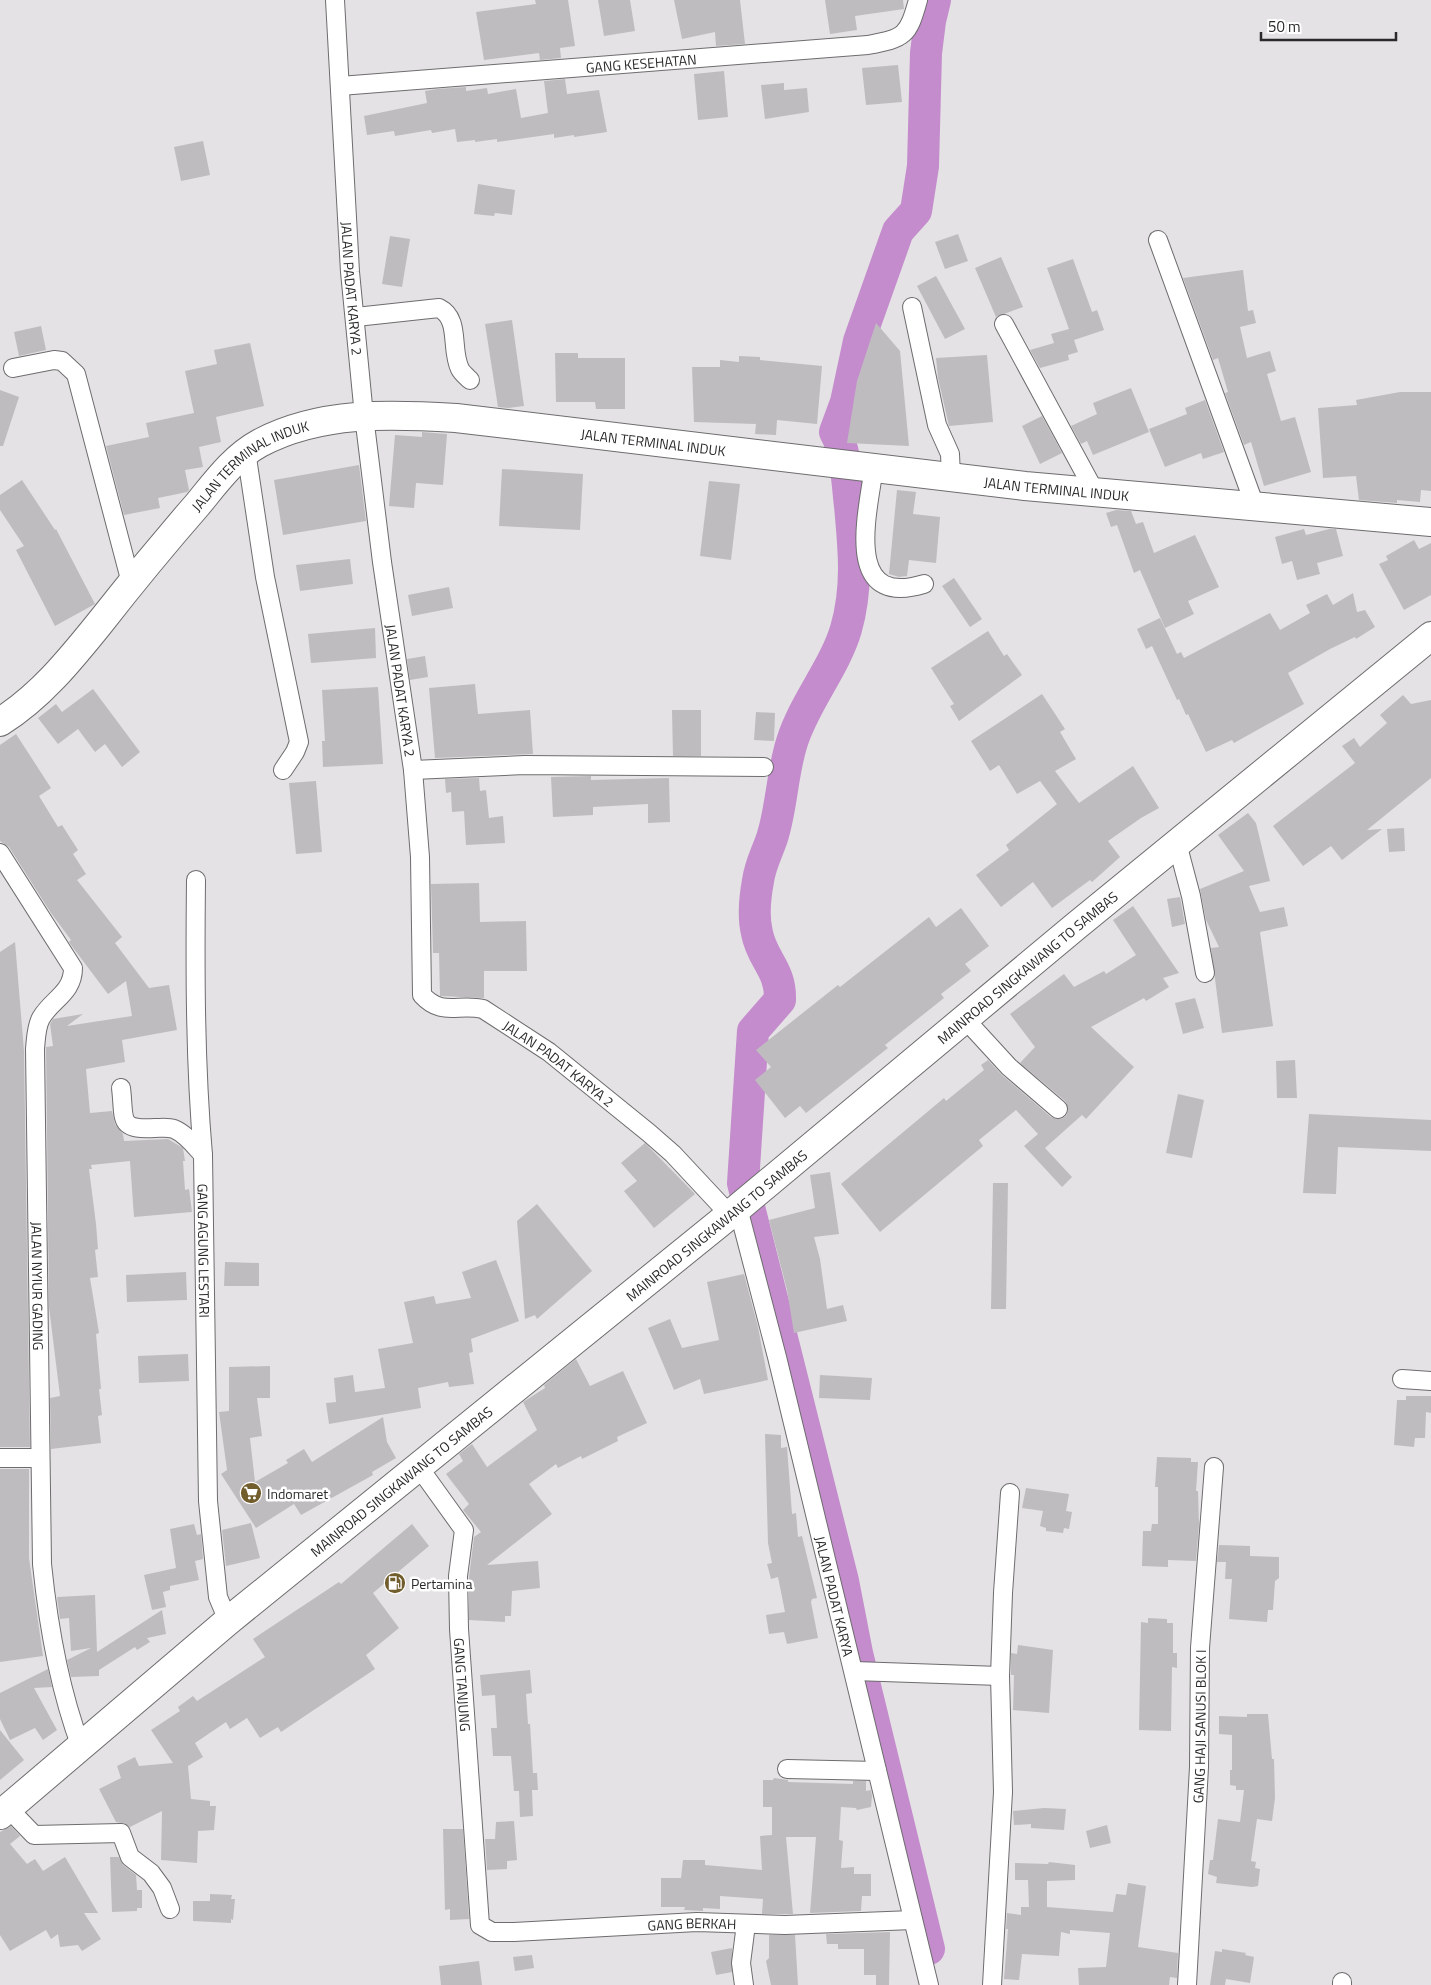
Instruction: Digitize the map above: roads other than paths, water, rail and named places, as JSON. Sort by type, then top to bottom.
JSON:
[{"type":"main road","name":"JALAN TERMINAL INDUK","points":[[0,722],[57,674],[131,584],[246,451],[273,437],[312,424],[364,416],[464,419],[950,477],[1431,522]]},
{"type":"main road","name":"MAINROAD SINGKAWANG TO SAMBAS","points":[[8,1813],[81,1747],[228,1621],[741,1205],[964,1018],[1431,636]]},
{"type":"street","name":"JALAN PADAT KARYA 2","points":[[335,0],[350,272],[356,317],[364,416],[382,562],[413,770],[420,866],[422,995],[433,1006],[442,1009],[475,1007],[483,1009],[549,1052],[673,1154],[741,1205]]},
{"type":"street","name":"GANG KESEHATAN","points":[[340,86],[868,45],[896,39],[907,30],[918,0]]},
{"type":"street","points":[[1158,240],[1256,506]]},
{"type":"street","points":[[912,307],[937,425],[950,454],[950,477]]},
{"type":"street","points":[[356,317],[439,308],[446,312],[452,321],[460,369],[470,380]]},
{"type":"street","points":[[1004,324],[1095,492]]},
{"type":"street","points":[[13,368],[54,360],[62,361],[76,374],[131,584]]},
{"type":"street","points":[[246,451],[265,577],[298,726],[299,742],[295,752],[282,770]]},
{"type":"street","points":[[871,467],[864,540],[870,571],[881,582],[894,589],[907,589],[924,584]]},
{"type":"street","points":[[413,770],[525,765],[764,767]]},
{"type":"street","points":[[1177,843],[1192,896],[1205,973]]},
{"type":"street","name":"JALAN NYIUR GADING","points":[[0,853],[72,968],[70,984],[65,993],[40,1019],[36,1032],[40,1458],[42,1564],[46,1603],[67,1702],[81,1747]]},
{"type":"street","name":"GANG AGUNG LESTARI","points":[[196,880],[195,988],[198,1103],[203,1155],[208,1501],[218,1597],[228,1621]]},
{"type":"street","points":[[964,1018],[1009,1067],[1058,1108]]},
{"type":"street","points":[[120,1088],[128,1127],[134,1129],[166,1128],[174,1130],[182,1133],[203,1155]]},
{"type":"street","name":"JALAN PADAT KARYA","points":[[741,1205],[929,1985]]},
{"type":"street","points":[[1402,1379],[1431,1380]]},
{"type":"street","points":[[0,1458],[40,1458]]},
{"type":"street","name":"GANG TANJUNG","points":[[418,1466],[464,1530],[458,1576],[459,1629],[479,1917]]},
{"type":"street","name":"GANG HAJI SANUSI BLOK I","points":[[1187,1985],[1199,1777],[1200,1648],[1214,1467]]},
{"type":"street","points":[[992,1985],[1003,1792],[1000,1676],[1003,1593],[1010,1493]]},
{"type":"street","points":[[854,1671],[1000,1676]]},
{"type":"street","points":[[787,1769],[877,1771]]},
{"type":"street","points":[[8,1813],[30,1833],[42,1835],[121,1833],[130,1857],[151,1874],[162,1888],[170,1908]]},
{"type":"street","name":"GANG BERKAH","points":[[479,1917],[480,1925],[492,1932],[697,1922],[818,1924],[913,1920]]},
{"type":"street","points":[[744,1985],[741,1963],[746,1924]]},
{"type":"waterway","points":[[929,1949],[857,1653],[843,1581],[743,1183],[753,1031],[780,1000],[778,980],[759,942],[757,933],[755,914],[757,887],[760,870],[772,838],[778,814],[792,742],[804,713],[835,657],[850,613],[854,583],[853,537],[846,468],[842,449],[835,432],[846,402],[859,341],[898,231],[916,211],[923,166],[926,53],[935,0]]},
{"type":"place","name":"Indomaret","points":[[251,1493]]},
{"type":"place","name":"Pertamina","points":[[395,1583]]}]
